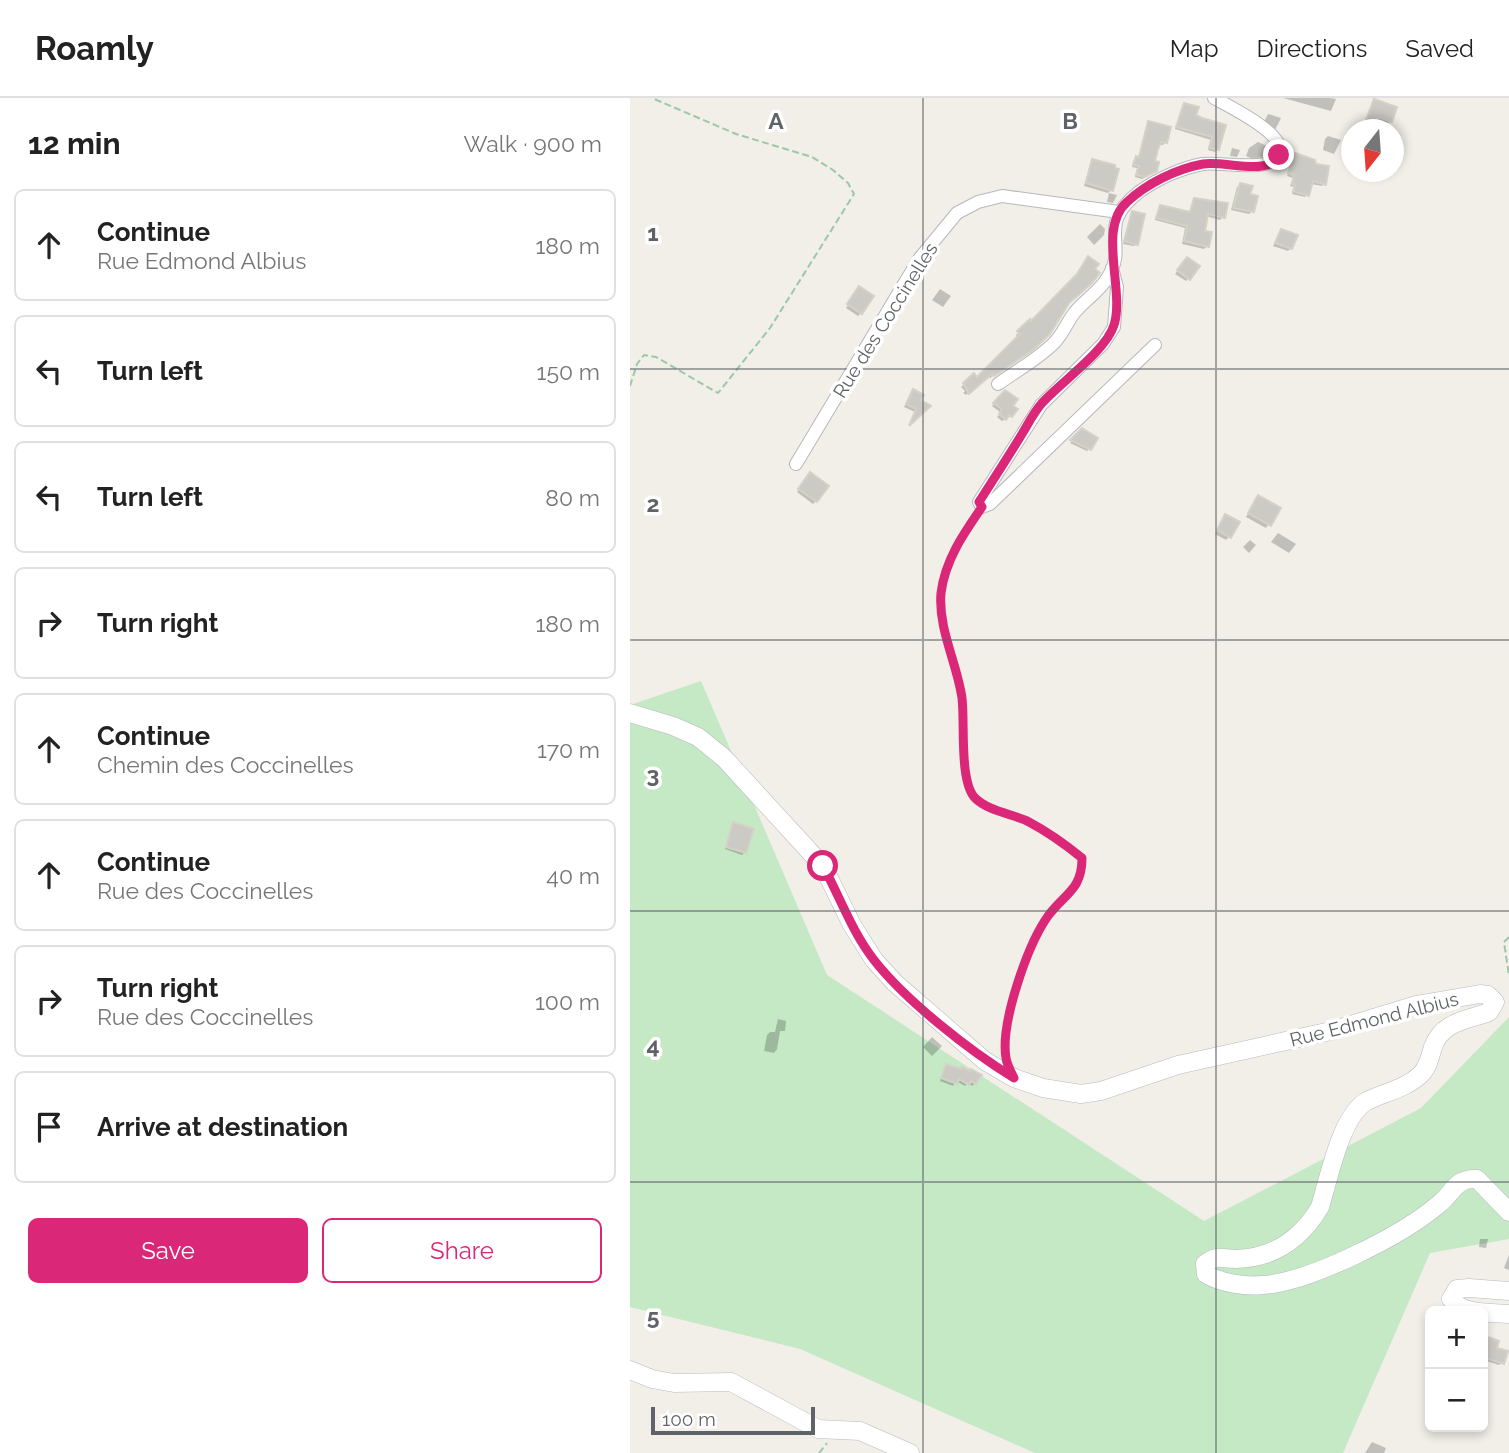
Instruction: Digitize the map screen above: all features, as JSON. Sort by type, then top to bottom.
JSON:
[{"type":"main road","name":"Rue Edmond Albius","points":[[630,713],[698,737],[724,758],[823,866],[852,925],[874,960],[895,983],[985,1060],[1014,1078],[1043,1088],[1081,1094],[1101,1091],[1178,1065],[1331,1031],[1416,1006],[1480,993],[1488,995],[1495,1002],[1489,1012],[1466,1018],[1444,1029],[1434,1043],[1426,1069],[1419,1076],[1402,1087],[1366,1102],[1352,1113],[1320,1207],[1293,1242],[1254,1258],[1214,1257],[1205,1264],[1206,1274],[1216,1280],[1262,1286],[1292,1280],[1355,1255],[1439,1204],[1457,1184],[1467,1179],[1477,1179],[1509,1212]]},
{"type":"main road","points":[[1509,1291],[1457,1289],[1451,1299],[1455,1305],[1464,1309],[1509,1314]]},
{"type":"main road","points":[[630,1370],[652,1379],[674,1382],[731,1382],[818,1429],[860,1431],[910,1453]]},
{"type":"street","points":[[980,504],[1041,405],[1103,344],[1114,327],[1117,287],[1112,268],[1114,226],[1125,203],[1145,188],[1174,173],[1204,164],[1258,166],[1272,163],[1279,155],[1280,144],[1273,134],[1214,98]]},
{"type":"street","name":"Rue des Coccinelles","points":[[796,464],[919,259],[957,213],[978,202],[1002,196],[1119,212]]},
{"type":"street","points":[[998,384],[1054,344],[1073,314],[1107,279],[1112,268]]},
{"type":"street","points":[[980,504],[990,504],[1155,345]]},
{"type":"path","points":[[630,386],[636,364],[644,355],[656,357],[719,393],[770,328],[854,194],[848,183],[812,157],[736,134],[652,98]]},
{"type":"path","points":[[980,504],[958,541],[941,591],[940,614],[962,696],[967,783],[975,798],[1027,821],[1082,858],[1082,872],[1077,885],[1048,915],[1011,1003],[1005,1046],[1006,1060],[1014,1078]]},
{"type":"path","points":[[1509,937],[1504,942],[1509,976]]},
{"type":"green space","points":[[701,681],[827,975],[1204,1221],[1421,1108],[1509,1017],[1509,1239],[1430,1253],[1343,1453],[1035,1453],[800,1349],[630,1307],[630,705]]},
{"type":"building","points":[[1374,99],[1397,107],[1393,119],[1366,119]]},
{"type":"building","points":[[1184,103],[1199,107],[1196,115],[1226,125],[1219,150],[1209,148],[1212,137],[1176,127]]},
{"type":"building","points":[[1148,121],[1171,127],[1167,143],[1161,142],[1158,149],[1155,161],[1159,162],[1157,171],[1145,177],[1136,175],[1139,166],[1133,165],[1136,156],[1139,157]]},
{"type":"building","points":[[1295,153],[1315,160],[1316,164],[1329,166],[1326,185],[1313,181],[1309,196],[1293,191],[1294,175],[1288,173]]},
{"type":"building","points":[[1092,159],[1115,165],[1115,168],[1119,169],[1113,191],[1086,183]]},
{"type":"building","points":[[1240,183],[1253,186],[1250,194],[1258,196],[1254,212],[1233,208]]},
{"type":"building","points":[[1194,198],[1228,203],[1225,218],[1208,214],[1205,231],[1212,232],[1209,247],[1184,241],[1187,226],[1156,218],[1160,205],[1190,212]]},
{"type":"building","points":[[1132,211],[1145,214],[1138,245],[1124,241]]},
{"type":"building","points":[[1281,229],[1298,235],[1292,249],[1275,243]]},
{"type":"building","points":[[1088,256],[1099,264],[1095,269],[1100,273],[1069,303],[1050,334],[1033,350],[994,376],[992,374],[969,394],[963,383],[974,373],[977,377],[1020,334],[1017,331],[1030,319],[1031,321],[1077,274]]},
{"type":"building","points":[[1187,257],[1200,266],[1190,280],[1177,270]]},
{"type":"building","points":[[859,286],[874,296],[862,314],[847,304]]},
{"type":"building","points":[[913,389],[924,395],[921,400],[931,406],[909,426],[916,409],[906,404]]},
{"type":"building","points":[[1005,390],[1018,399],[1013,406],[1018,409],[1006,420],[999,414],[1002,409],[993,403]]},
{"type":"building","points":[[1082,428],[1098,438],[1091,450],[1070,440]]},
{"type":"building","points":[[810,472],[829,486],[817,502],[798,489]]},
{"type":"building","points":[[1258,495],[1281,508],[1271,526],[1248,513]]},
{"type":"building","points":[[1225,514],[1240,522],[1231,538],[1217,530]]},
{"type":"building","points":[[733,822],[754,829],[746,853],[726,847]]},
{"type":"building","points":[[946,1064],[970,1071],[971,1069],[982,1075],[976,1084],[971,1081],[969,1085],[959,1079],[957,1084],[941,1078]]},
{"type":"building","points":[[1488,1337],[1499,1341],[1497,1348],[1508,1351],[1504,1364],[1488,1359]]},
{"type":"route","points":[[823,866],[852,925],[874,960],[923,1008],[985,1060],[1014,1078],[1006,1060],[1005,1046],[1011,1003],[1048,915],[1077,885],[1082,872],[1082,858],[1045,831],[975,798],[967,783],[962,696],[940,614],[941,591],[949,563],[958,541],[982,507],[979,502],[1041,405],[1103,344],[1114,327],[1117,306],[1117,287],[1112,268],[1115,256],[1114,226],[1125,203],[1145,188],[1174,173],[1204,164],[1258,166],[1272,163],[1279,155]]}]
